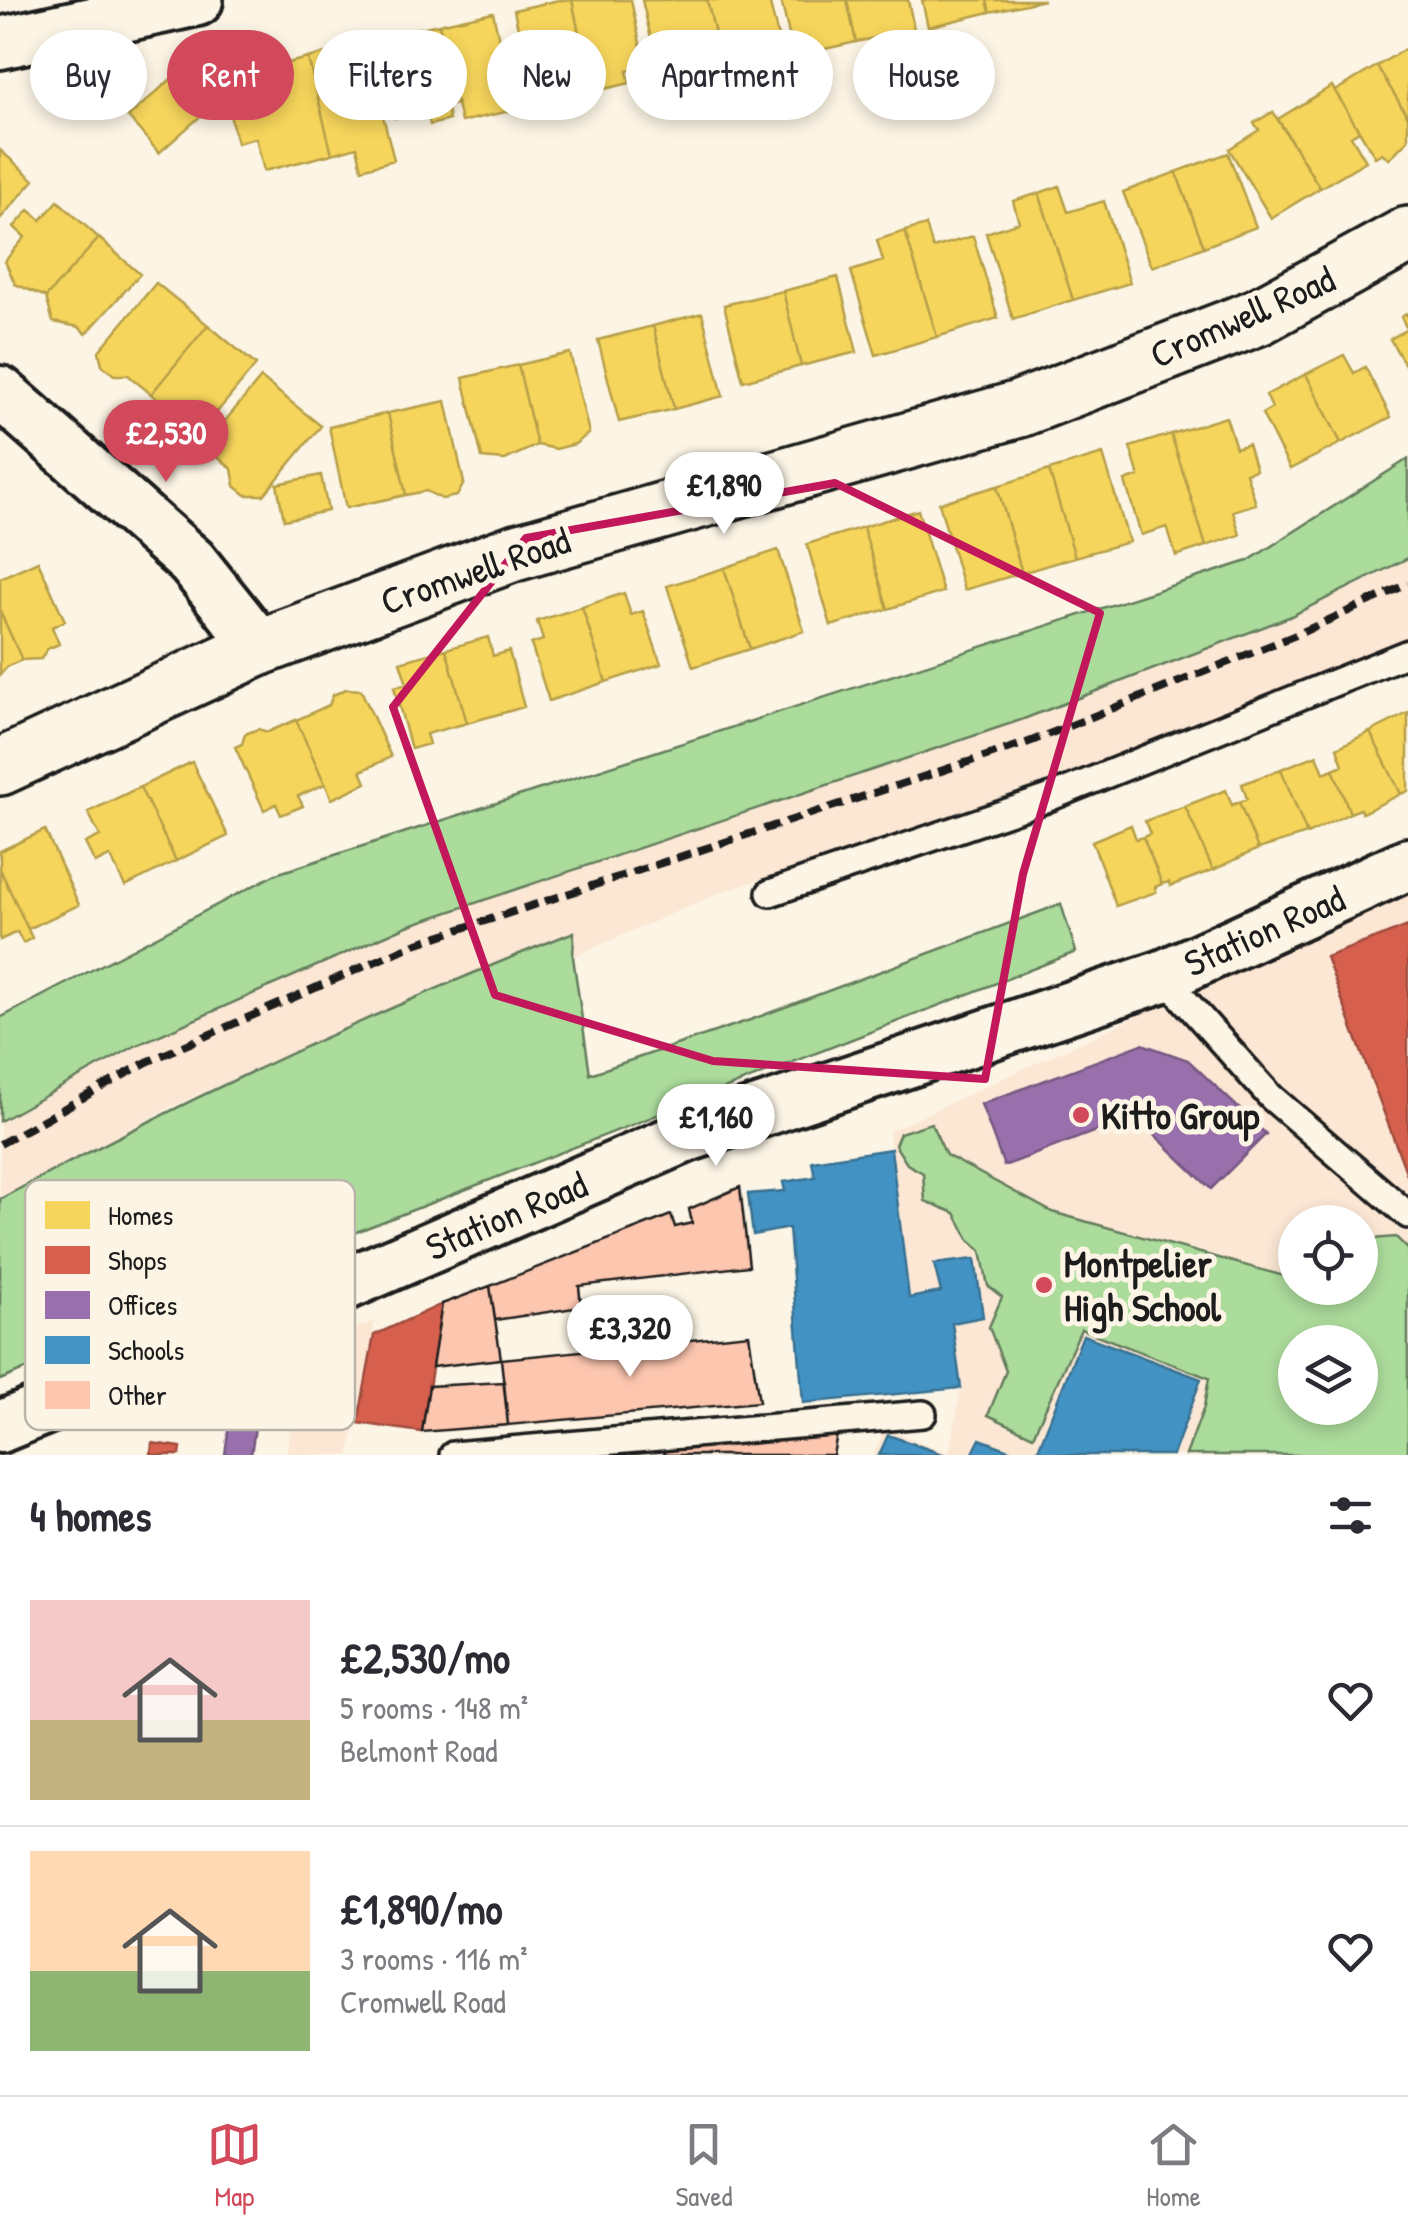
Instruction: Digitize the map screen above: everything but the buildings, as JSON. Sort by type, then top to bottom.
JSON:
[{"type":"street","points":[[0,43],[99,10],[196,0]]},
{"type":"street","name":"Cromwell Road","points":[[0,766],[260,647],[514,553],[1019,409],[1258,317],[1408,235]]},
{"type":"street","points":[[0,392],[192,562],[260,647]]},
{"type":"street","name":"Station Road","points":[[355,1280],[687,1136],[1163,976],[1408,864]]},
{"type":"street","name":"Station Road","points":[[0,1427],[25,1417]]},
{"type":"lane","points":[[770,893],[1062,793],[1408,653]]},
{"type":"lane","points":[[1163,976],[1272,1097],[1408,1215]]},
{"type":"lane","points":[[452,1455],[923,1414]]},
{"type":"highlighted area","points":[[835,483],[1100,613],[1023,874],[985,1079],[713,1061],[495,995],[393,707],[526,538]]},
{"type":"shaded area","points":[[1408,558],[1408,640],[1371,658],[1122,756],[717,894],[573,957],[573,933],[438,986],[167,1109],[35,1180],[25,1180],[25,1186],[0,1199],[0,1121],[137,1045],[407,926],[1021,720],[1289,617]]},
{"type":"shaded area","points":[[1408,882],[1408,1455],[873,1455],[885,1428],[949,1453],[961,1388],[789,1229],[753,1235],[748,1194],[784,1191],[783,1182],[814,1177],[812,1161],[891,1149],[889,1131],[1256,961]]},
{"type":"shaded area","points":[[375,1321],[355,1424],[355,1328]]},
{"type":"shaded area","points":[[290,1430],[354,1430],[349,1455],[286,1455]]},
{"type":"green space","points":[[1408,459],[1408,558],[1289,617],[1021,720],[407,926],[137,1045],[0,1121],[0,1018],[276,874],[1248,561]]},
{"type":"green space","points":[[1061,904],[1076,952],[355,1232],[355,1180],[37,1180],[355,1024],[574,932],[573,957],[590,1074],[753,1019]]},
{"type":"green space","points":[[931,1123],[946,1155],[1052,1212],[1278,1274],[1278,1305],[1378,1305],[1378,1239],[1396,1237],[1408,1249],[1408,1455],[1186,1455],[1204,1407],[1209,1378],[1081,1329],[1033,1436],[988,1415],[1006,1371],[989,1327],[1002,1297],[988,1286],[981,1251],[970,1241],[955,1213],[925,1201],[923,1173],[907,1164],[895,1145],[900,1133]]},
{"type":"green space","points":[[25,1186],[25,1370],[0,1380],[0,1199]]},
{"type":"railway","points":[[0,1144],[147,1062],[415,944],[1029,742],[1296,635],[1408,584]]},
{"type":"place","name":"Kitto Group","points":[[1081,1115]]},
{"type":"place","name":"Montpelier High School","points":[[1044,1285]]}]
